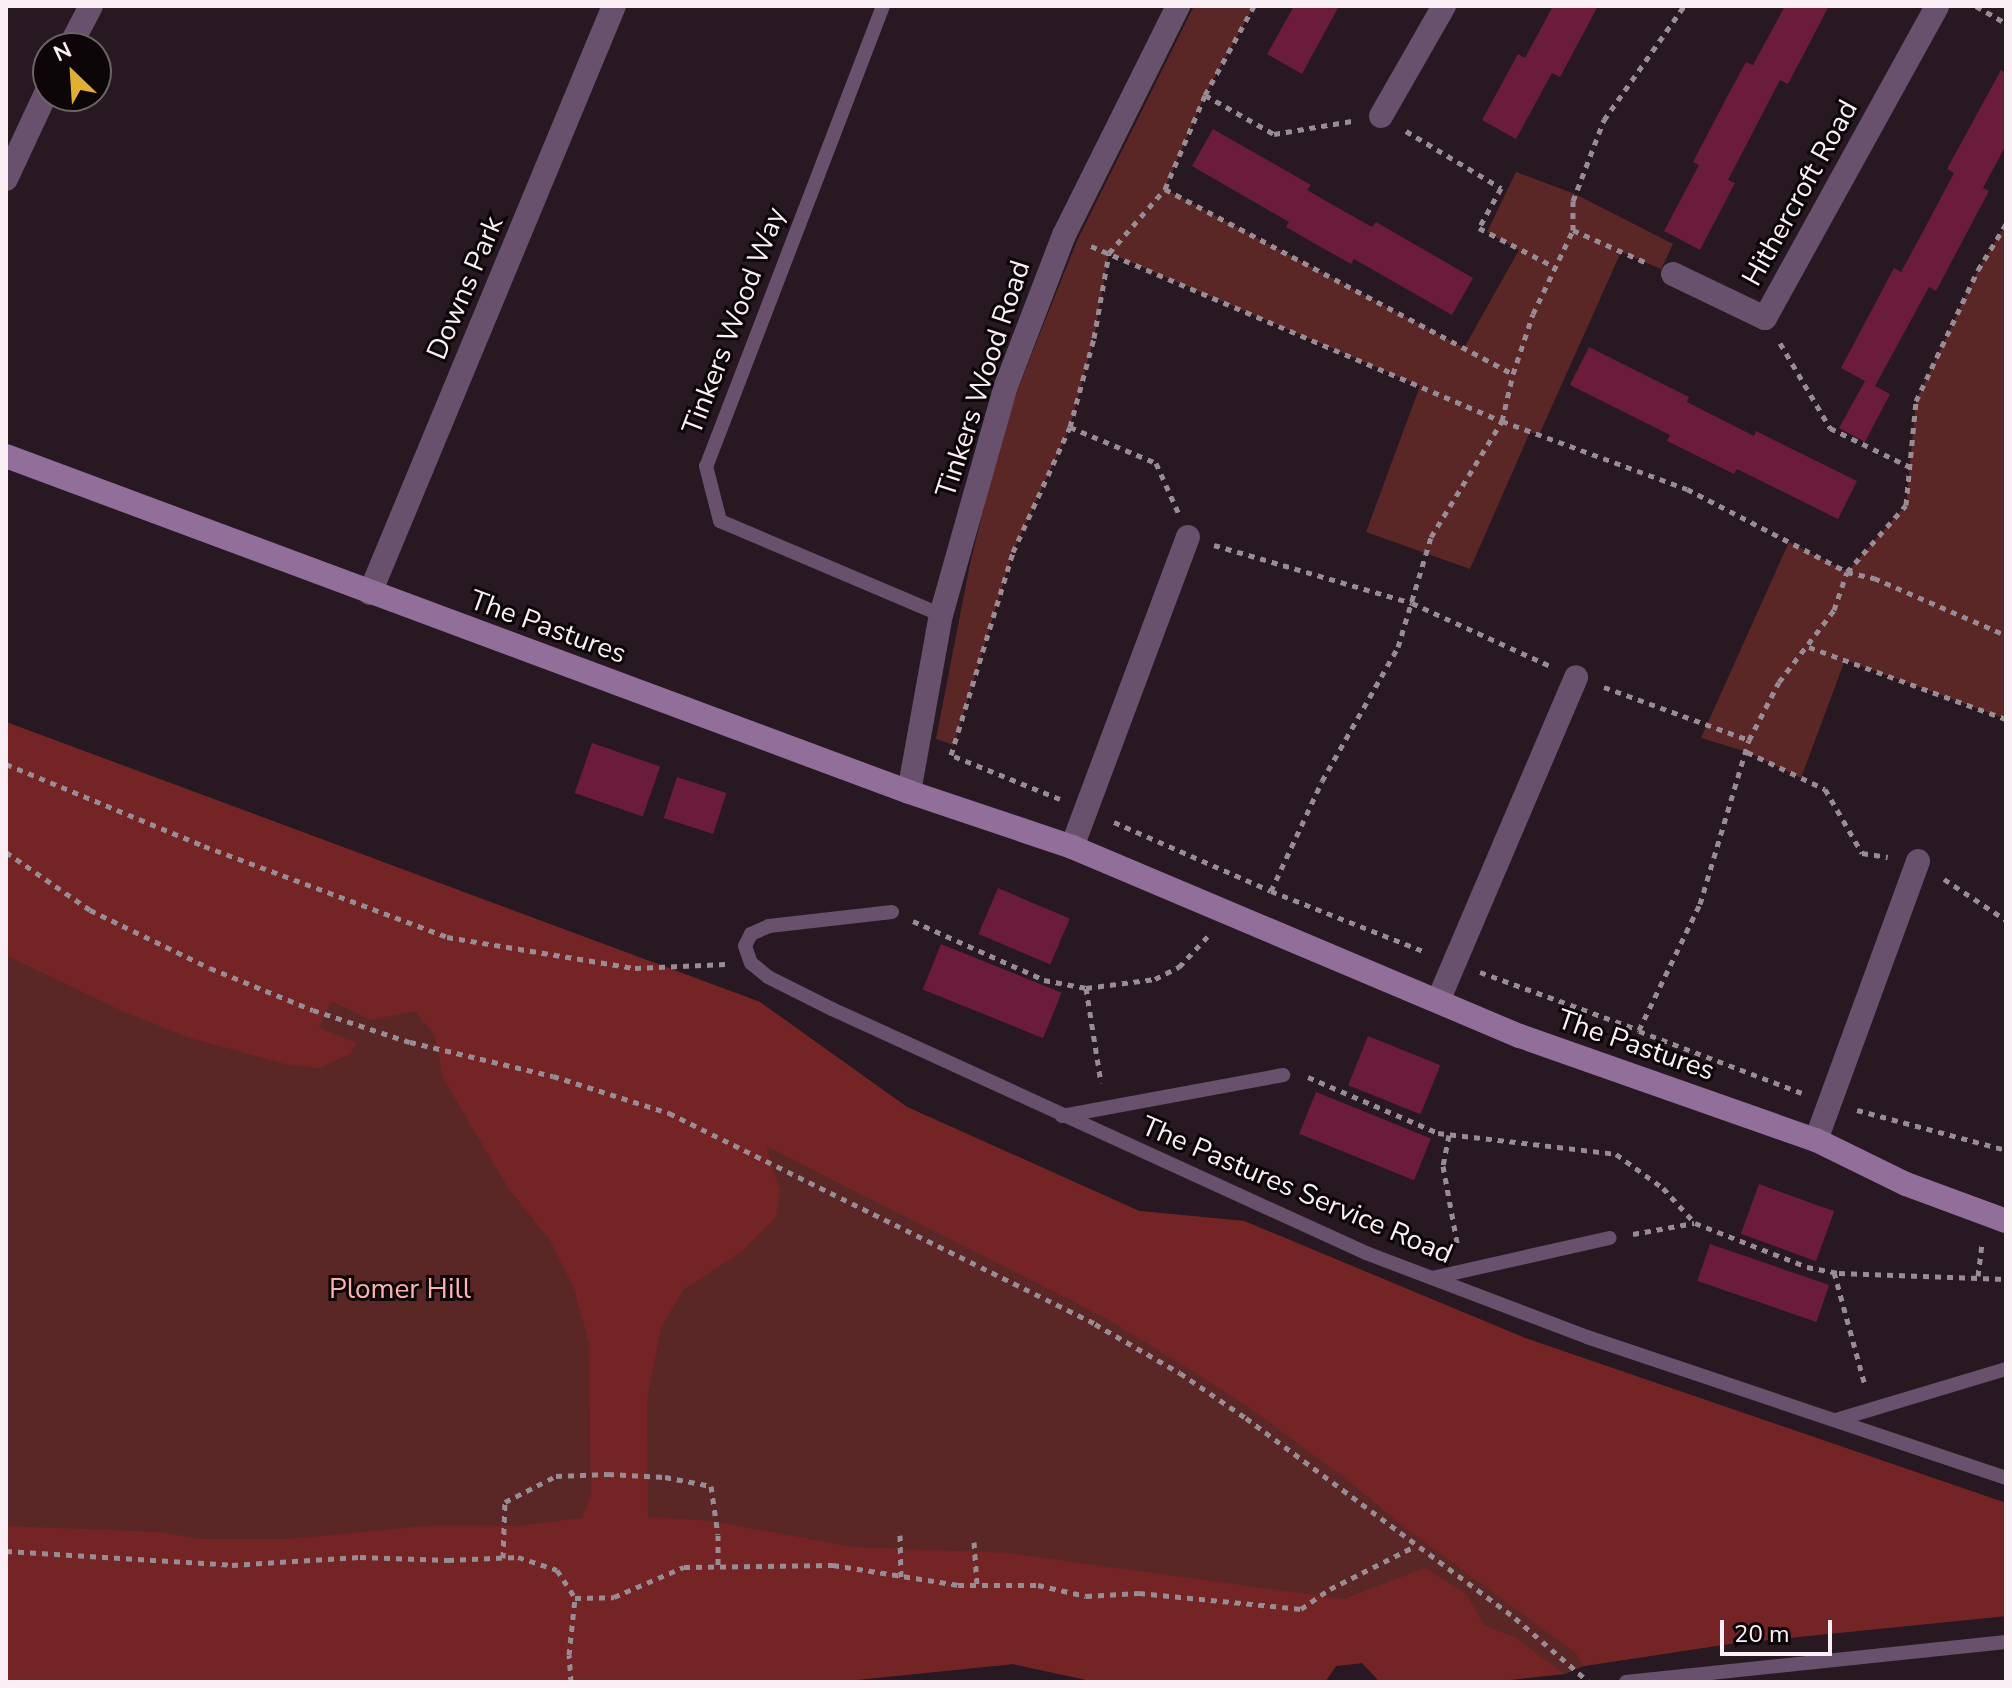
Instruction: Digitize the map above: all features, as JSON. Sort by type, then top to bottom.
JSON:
[{"type":"street","points":[[77,32],[91,6]]},
{"type":"street","name":"Downs Park","points":[[370,593],[614,6]]},
{"type":"street","name":"Tinkers Wood Road","points":[[909,792],[941,615],[1006,386],[1064,235],[1178,6]]},
{"type":"street","points":[[1381,116],[1444,6]]},
{"type":"street","name":"Hithercroft Road","points":[[1673,274],[1765,318],[1937,6]]},
{"type":"street","points":[[6,179],[37,112]]},
{"type":"street","name":"The Pastures","points":[[6,456],[909,792],[1072,847],[1520,1036],[1816,1140],[1906,1184],[2006,1221]]},
{"type":"street","points":[[1072,847],[1188,537]]},
{"type":"street","points":[[1438,1001],[1576,677]]},
{"type":"street","points":[[1816,1140],[1918,861]]},
{"type":"lane","name":"Tinkers Wood Way","points":[[883,6],[706,466],[720,521],[941,615]]},
{"type":"lane","points":[[751,963],[745,946],[751,934],[769,926],[892,912]]},
{"type":"lane","name":"The Pastures Service Road","points":[[751,963],[768,977],[832,1009],[1366,1253],[1587,1337],[2006,1478]]},
{"type":"lane","points":[[1061,1116],[1283,1075]]},
{"type":"lane","points":[[1432,1278],[1463,1268],[1610,1238]]},
{"type":"lane","points":[[1835,1420],[2006,1369]]},
{"type":"lane","points":[[1626,1682],[2006,1642]]},
{"type":"path","points":[[1254,6],[1205,95],[1165,189],[1109,253],[1094,338],[1070,427],[1013,552],[951,755],[1085,809],[1271,891],[1639,1030],[1700,904],[1749,740],[1779,682],[1809,647],[1834,610],[1847,572],[1906,505],[1916,401],[1978,270],[2006,224]]},
{"type":"path","points":[[1271,891],[1322,781],[1398,647],[1431,537],[1502,421],[1513,374],[1533,314],[1573,230],[1573,201],[1604,120],[1674,25],[1684,6]]},
{"type":"path","points":[[1976,6],[2006,23]]},
{"type":"path","points":[[1205,95],[1274,134],[1381,116],[1501,188],[1479,228],[1555,268]]},
{"type":"path","points":[[1165,189],[1513,374]]},
{"type":"path","points":[[1573,230],[1673,274]]},
{"type":"path","points":[[1064,235],[1502,421],[1687,489],[1847,572],[1874,578],[2006,635]]},
{"type":"path","points":[[1765,318],[1830,428],[1910,467]]},
{"type":"path","points":[[1070,427],[1156,463],[1188,537],[1412,603],[1576,677],[1749,740]]},
{"type":"path","points":[[1809,647],[2006,719]]},
{"type":"path","points":[[1747,752],[1825,789],[1862,853],[1918,861],[2006,920]]},
{"type":"path","points":[[6,764],[204,846],[447,937],[635,968],[751,963]]},
{"type":"path","points":[[6,852],[90,910],[210,968],[313,1010],[410,1042],[553,1076],[669,1113],[1095,1324],[1180,1373],[1515,1618],[1589,1682]]},
{"type":"path","points":[[892,912],[1044,980],[1086,988],[1155,979],[1179,967],[1201,947],[1224,911]]},
{"type":"path","points":[[1086,988],[1106,1108]]},
{"type":"path","points":[[1283,1075],[1306,1076],[1449,1135],[1585,1147],[1616,1154],[1663,1188],[1695,1223],[1807,1267],[1834,1272],[2006,1279]]},
{"type":"path","points":[[1449,1135],[1443,1166],[1446,1199],[1463,1268]]},
{"type":"path","points":[[1610,1238],[1695,1223]]},
{"type":"path","points":[[1834,1272],[1872,1409]]},
{"type":"path","points":[[503,1558],[505,1502],[556,1476],[608,1474],[665,1477],[711,1486],[718,1566]]},
{"type":"path","points":[[900,1535],[901,1578]]},
{"type":"path","points":[[974,1542],[977,1585]]},
{"type":"path","points":[[575,1598],[614,1597],[684,1567],[833,1565],[901,1578],[977,1585],[1038,1585],[1086,1596],[1139,1593],[1301,1609],[1330,1589],[1415,1546]]},
{"type":"path","points":[[6,1551],[232,1565],[360,1557],[518,1557],[557,1570],[575,1598],[569,1655],[571,1682]]},
{"type":"green space","points":[[1194,6],[1254,6],[1205,95],[1165,189],[1464,348],[1519,250],[1487,232],[1516,172],[1575,194],[1673,244],[1661,269],[1621,252],[1539,435],[1530,432],[1470,569],[1366,532],[1420,386],[1109,253],[1094,338],[1070,427],[1013,552],[954,745],[936,739],[970,564],[1005,421],[1077,241]]},
{"type":"green space","points":[[2006,224],[2006,719],[1845,660],[1801,778],[1747,752],[1701,738],[1789,542],[1847,572],[1906,505],[1916,401],[1978,270]]},
{"type":"green space","name":"Plomer Hill","points":[[6,722],[760,1002],[907,1107],[1139,1211],[1244,1221],[1525,1338],[2006,1503],[2006,1616],[1729,1644],[1584,1666],[1565,1674],[1490,1682],[1380,1682],[1362,1663],[1336,1666],[1325,1682],[1096,1682],[1013,1664],[836,1682],[6,1682]]},
{"type":"shaded area","points":[[6,722],[760,1002],[907,1107],[1139,1211],[1244,1221],[1525,1338],[2006,1503],[2006,1616],[1729,1644],[1584,1666],[1577,1654],[1407,1529],[1346,1479],[1250,1408],[1183,1365],[1100,1315],[766,1146],[780,1191],[776,1217],[742,1251],[683,1290],[661,1327],[647,1400],[648,1517],[711,1521],[853,1547],[1006,1553],[1344,1599],[1425,1568],[1466,1594],[1485,1626],[1514,1637],[1564,1674],[1490,1682],[1380,1682],[1362,1663],[1336,1666],[1325,1682],[1096,1682],[1013,1664],[836,1682],[6,1682],[6,1526],[160,1532],[200,1539],[290,1539],[437,1525],[519,1526],[582,1518],[591,1496],[589,1343],[574,1288],[550,1240],[509,1189],[443,1078],[435,1035],[415,1011],[371,1020],[331,1001],[319,1028],[356,1043],[350,1054],[319,1068],[289,1065],[187,1037],[118,1009],[6,955]]},
{"type":"building","points":[[1294,6],[1339,6],[1302,74],[1267,54]]},
{"type":"building","points":[[1553,6],[1598,6],[1560,77],[1552,73],[1516,139],[1482,120],[1518,54],[1525,58]]},
{"type":"building","points":[[1785,6],[1829,6],[1788,84],[1780,80],[1728,180],[1735,183],[1700,250],[1664,231],[1699,165],[1693,162],[1728,95],[1746,62],[1753,65]]},
{"type":"building","points":[[2001,70],[2006,73],[2006,145],[1983,188],[1989,191],[1936,291],[1929,287],[1875,386],[1890,394],[1865,442],[1839,428],[1865,381],[1841,368],[1894,268],[1901,272],[1919,239],[1954,173],[1947,169]]},
{"type":"building","points":[[1213,129],[1311,185],[1307,190],[1340,209],[1372,227],[1376,222],[1473,278],[1452,315],[1354,259],[1351,264],[1319,246],[1286,227],[1289,222],[1192,166]]},
{"type":"building","points":[[1589,347],[1689,397],[1687,402],[1754,436],[1756,431],[1857,481],[1838,519],[1737,469],[1734,474],[1667,441],[1670,435],[1570,385]]},
{"type":"building","points":[[592,743],[660,766],[643,817],[575,793]]},
{"type":"building","points":[[677,777],[726,793],[713,834],[664,818]]},
{"type":"building","points":[[998,888],[1070,918],[1050,965],[978,934]]},
{"type":"building","points":[[941,944],[1062,993],[1043,1038],[923,989]]},
{"type":"building","points":[[1368,1036],[1440,1065],[1420,1114],[1348,1085]]},
{"type":"building","points":[[1316,1092],[1431,1138],[1414,1180],[1299,1134]]},
{"type":"building","points":[[1759,1184],[1834,1211],[1816,1261],[1741,1234]]},
{"type":"building","points":[[1710,1244],[1829,1285],[1816,1322],[1697,1281]]}]
